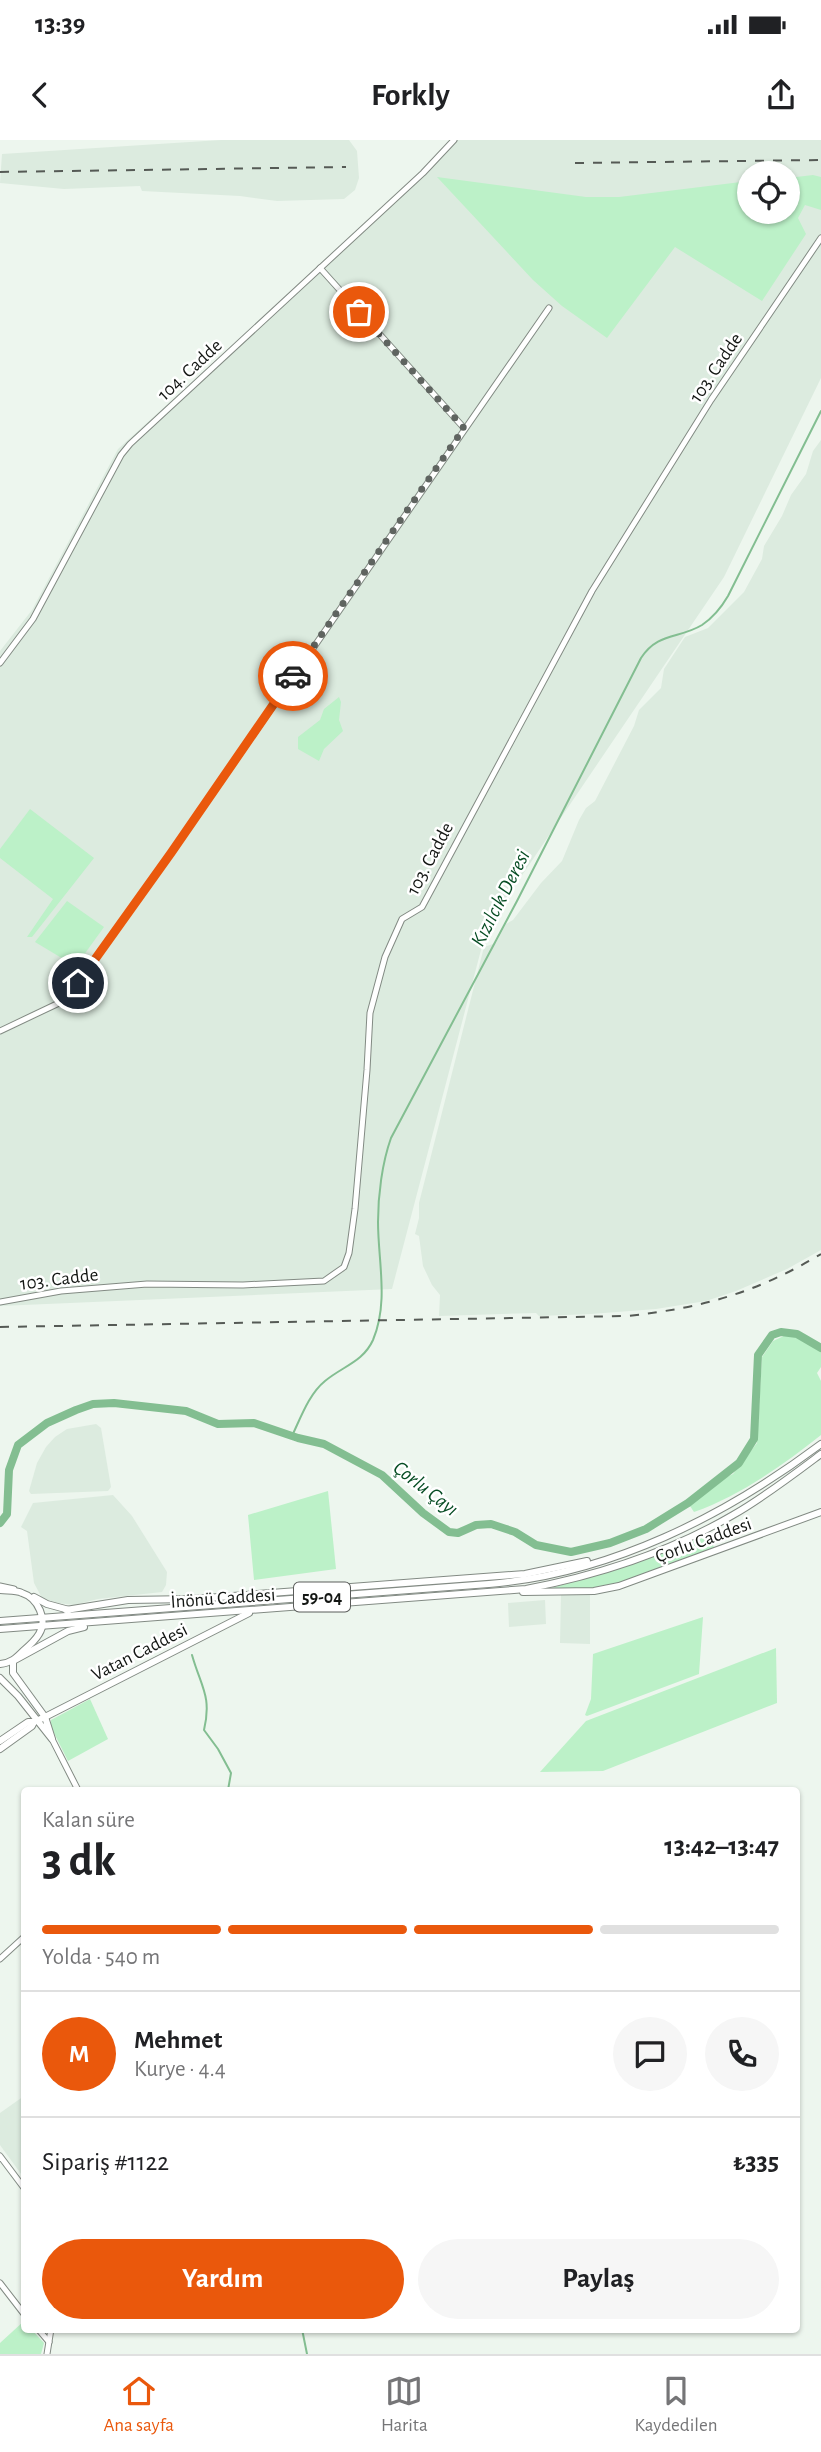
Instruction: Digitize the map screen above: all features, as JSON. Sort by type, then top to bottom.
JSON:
[{"type":"main road","name":"59-04","points":[[131,1616],[525,1581],[577,1569],[639,1547],[729,1505],[759,1488],[821,1444]]},
{"type":"main road","name":"59-04","points":[[489,1592],[526,1589],[581,1578],[644,1558],[684,1541],[735,1514],[821,1454]]},
{"type":"main road","name":"Çorlu Caddesi","points":[[489,1592],[594,1591],[619,1587],[821,1512]]},
{"type":"main road","points":[[66,1609],[128,1600],[192,1599],[525,1574],[590,1561],[639,1547]]},
{"type":"main road","points":[[0,1588],[20,1591],[47,1604],[66,1609],[131,1616]]},
{"type":"main road","points":[[20,1591],[35,1602],[42,1622],[38,1636],[13,1661],[13,1673],[52,1739]]},
{"type":"main road","name":"İnönü Caddesi","points":[[0,1629],[42,1622],[258,1610],[489,1592]]},
{"type":"main road","name":"Vatan Caddesi","points":[[0,1749],[39,1720],[241,1616],[258,1610]]},
{"type":"main road","points":[[0,1664],[13,1661],[68,1631],[131,1616]]},
{"type":"main road","name":"59-04","points":[[0,1621],[42,1622]]},
{"type":"main road","points":[[0,1678],[39,1720]]},
{"type":"main road","name":"Vatan Caddesi","points":[[0,1741],[28,1722],[39,1720]]},
{"type":"street","name":"104. Cadde","points":[[0,663],[33,619],[121,454],[423,173],[454,140]]},
{"type":"street","name":"103. Cadde","points":[[0,1301],[61,1291],[147,1284],[243,1285],[324,1281],[344,1267],[349,1253],[355,1209],[368,1070],[370,1013],[385,957],[402,919],[422,907],[592,591],[711,400],[821,238]]},
{"type":"street","points":[[320,268],[464,428]]},
{"type":"street","points":[[0,1031],[59,1003],[78,983],[186,832],[549,308]]},
{"type":"street","points":[[52,1739],[76,1787]]},
{"type":"street","points":[[0,1959],[21,1940]]},
{"type":"street","points":[[0,2156],[21,2184]]},
{"type":"street","points":[[0,2283],[21,2310]]},
{"type":"street","points":[[41,2333],[48,2342]]},
{"type":"street","points":[[47,2354],[50,2333]]},
{"type":"shaded area","points":[[221,140],[349,140],[357,151],[359,178],[355,190],[344,199],[277,201],[240,196],[142,191],[140,186],[64,189],[0,183],[2,154]]},
{"type":"shaded area","points":[[457,140],[821,140],[821,378],[724,577],[487,927],[392,1289],[0,1306],[0,651],[32,610],[118,449]]},
{"type":"shaded area","points":[[821,440],[821,1250],[787,1269],[706,1301],[656,1309],[591,1314],[439,1316],[440,1295],[423,1266],[419,1236],[415,1234],[419,1203],[484,947],[496,943],[506,924],[513,920],[562,861],[579,820],[586,808],[595,801],[634,726],[639,710],[661,688],[664,669],[685,637],[708,628],[744,592],[762,559],[764,546],[791,495],[806,474],[813,451]]},
{"type":"shaded area","points":[[96,1424],[101,1428],[111,1487],[108,1491],[31,1494],[29,1491],[37,1463],[55,1437],[67,1429]]},
{"type":"shaded area","points":[[113,1495],[132,1516],[167,1572],[166,1585],[162,1592],[98,1599],[74,1605],[42,1598],[34,1583],[27,1531],[21,1527],[33,1503]]},
{"type":"shaded area","points":[[561,1595],[590,1595],[590,1644],[560,1643]]},
{"type":"shaded area","points":[[545,1600],[546,1624],[509,1627],[508,1603]]},
{"type":"shaded area","points":[[21,2098],[21,2174],[0,2145],[0,2113]]},
{"type":"green space","points":[[437,177],[586,197],[619,197],[737,182],[737,224],[800,222],[806,234],[762,301],[675,247],[607,338],[562,306],[533,280]]},
{"type":"green space","points":[[800,177],[821,177],[821,210],[805,205],[800,214]]},
{"type":"green space","points":[[339,697],[339,720],[343,731],[324,749],[319,761],[298,749],[298,737],[320,720],[324,709]]},
{"type":"green space","points":[[30,809],[94,858],[32,937],[27,937],[53,899],[0,858],[0,849]]},
{"type":"green space","points":[[67,901],[104,927],[78,963],[70,963],[35,942]]},
{"type":"green space","points":[[788,1334],[821,1347],[821,1367],[817,1373],[821,1381],[821,1435],[760,1479],[694,1512],[690,1506],[712,1484],[733,1474],[757,1443],[762,1357],[773,1341]]},
{"type":"green space","points":[[328,1491],[336,1569],[254,1580],[248,1515]]},
{"type":"green space","points":[[708,1531],[715,1550],[656,1573],[615,1586],[573,1590],[552,1588],[616,1569]]},
{"type":"green space","points":[[703,1617],[699,1674],[585,1715],[591,1699],[593,1654]]},
{"type":"green space","points":[[776,1648],[777,1703],[603,1771],[540,1772],[586,1721]]},
{"type":"green space","points":[[90,1699],[108,1739],[68,1761],[51,1727],[51,1720]]},
{"type":"green space","points":[[21,2324],[21,2333],[35,2333],[44,2343],[41,2354],[0,2354],[0,2343]]},
{"type":"waterway","name":"Kızılcık Deresi","points":[[292,1436],[314,1392],[325,1381],[364,1354],[378,1326],[382,1296],[378,1237],[379,1201],[391,1138],[517,901],[641,658],[654,644],[702,625],[720,608],[821,411]]},
{"type":"waterway","name":"Çorlu Çayı","points":[[0,1523],[7,1514],[9,1470],[18,1445],[47,1423],[76,1410],[93,1404],[114,1403],[186,1411],[218,1424],[254,1423],[324,1444],[382,1475],[423,1513],[449,1532],[458,1533],[476,1525],[491,1524],[515,1532],[536,1545],[571,1552],[610,1543],[646,1529],[688,1503],[739,1463],[754,1439],[758,1355],[772,1335],[781,1332],[797,1334],[821,1348]]},
{"type":"waterway","points":[[192,1655],[206,1700],[204,1730],[231,1773],[229,1787]]},
{"type":"waterway","points":[[303,2333],[307,2354]]},
{"type":"railway","points":[[575,163],[821,160]]},
{"type":"railway","points":[[0,172],[346,167]]},
{"type":"railway","points":[[0,1327],[627,1316],[728,1297],[774,1279],[821,1254]]},
{"type":"way so far","points":[[293,676],[464,428],[359,312]]},
{"type":"route","points":[[78,983],[293,676]]}]
